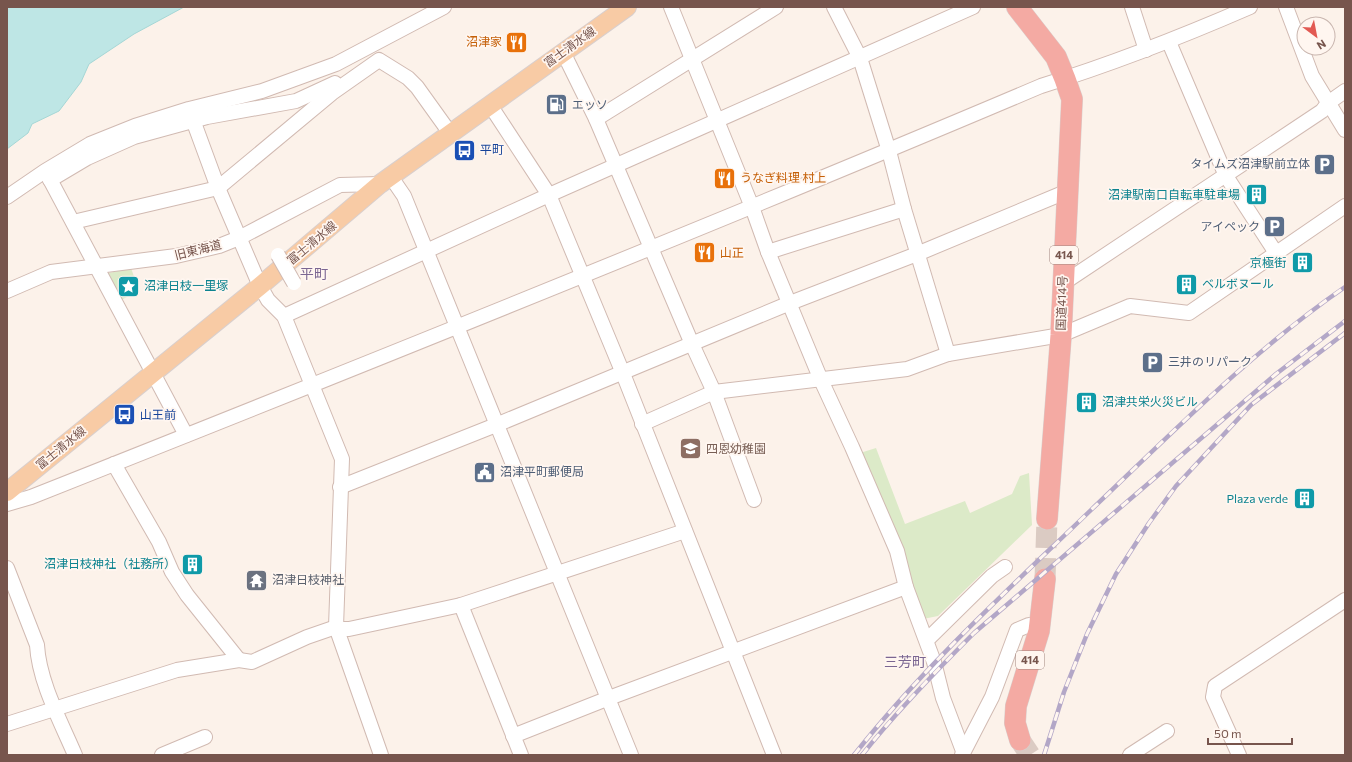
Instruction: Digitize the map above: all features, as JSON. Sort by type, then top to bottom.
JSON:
[{"type":"highway","name":"国道414号","points":[[1017,7],[1056,57],[1072,99],[1062,284],[1061,336],[1048,519]]},
{"type":"highway","name":"414","points":[[1020,740],[1015,724],[1016,706],[1039,631],[1045,580]]},
{"type":"main road","name":"富士清水線","points":[[7,492],[260,286],[386,180],[627,7]]},
{"type":"street","points":[[47,176],[90,144],[134,126],[189,109],[262,91],[336,64],[444,7]]},
{"type":"street","points":[[671,7],[820,380],[852,447],[897,551],[906,587],[927,640],[943,698],[962,753]]},
{"type":"street","points":[[596,118],[776,7]]},
{"type":"street","points":[[834,7],[860,58],[890,151],[904,209],[948,354]]},
{"type":"street","points":[[284,316],[616,165],[973,7]]},
{"type":"street","points":[[1132,7],[1146,50]]},
{"type":"street","points":[[7,504],[114,464],[186,434],[311,386],[752,208],[1041,86],[1169,42],[1250,7]]},
{"type":"street","points":[[1286,7],[1312,76],[1345,130]]},
{"type":"street","points":[[1169,42],[1226,176],[1276,253]]},
{"type":"street","points":[[563,52],[596,118],[692,344],[714,392],[754,500]]},
{"type":"street","points":[[73,222],[218,188],[356,74],[378,60],[408,78],[417,87],[450,133]]},
{"type":"street","points":[[7,197],[47,176],[71,167],[110,147],[134,137],[193,120],[296,101],[356,74]]},
{"type":"street","points":[[1062,284],[1322,111],[1328,103],[1345,91]]},
{"type":"street","points":[[490,105],[550,195],[734,650],[774,755]]},
{"type":"street","points":[[193,120],[218,188],[260,286],[268,300],[284,316],[311,386],[342,459],[336,627],[382,755]]},
{"type":"street","points":[[47,176],[97,266],[186,434]]},
{"type":"street","points":[[386,180],[404,196],[631,755]]},
{"type":"street","name":"旧東海道","points":[[7,290],[51,272],[176,256],[218,246],[239,238],[340,185],[386,180]]},
{"type":"street","points":[[340,487],[496,425],[622,371],[692,344],[790,303],[917,254],[1068,191]]},
{"type":"street","points":[[642,424],[714,392],[907,369],[948,354],[1061,336],[1130,306],[1189,313],[1345,206]]},
{"type":"street","points":[[768,252],[904,209]]},
{"type":"street","points":[[278,255],[294,283]]},
{"type":"street","points":[[114,464],[159,542],[176,578],[187,595],[240,660]]},
{"type":"street","points":[[7,724],[177,670],[240,660],[252,662],[307,637],[336,627],[349,629],[461,605],[685,531]]},
{"type":"street","points":[[927,640],[992,576],[1005,567]]},
{"type":"street","points":[[7,568],[37,645],[38,658],[55,708],[75,755]]},
{"type":"street","points":[[513,736],[734,650],[906,587]]},
{"type":"street","points":[[1239,755],[1213,697],[1215,686],[1345,600]]},
{"type":"street","points":[[461,605],[521,755]]},
{"type":"street","points":[[962,753],[992,697],[1017,630],[1029,625]]},
{"type":"street","points":[[1130,755],[1167,731]]},
{"type":"street","points":[[162,755],[205,737]]},
{"type":"green space","points":[[131,268],[139,291],[119,301],[106,278],[109,273]]},
{"type":"green space","points":[[876,448],[905,524],[965,501],[970,513],[1012,494],[1020,476],[1029,473],[1032,525],[938,616],[923,619],[860,453]]},
{"type":"water","points":[[7,7],[184,7],[134,34],[89,64],[81,82],[59,111],[32,124],[28,133],[7,149]]},
{"type":"tunnel","points":[[1045,579],[1047,519]]},
{"type":"tunnel","points":[[1020,740],[1030,755]]},
{"type":"railway","points":[[854,755],[909,690],[968,628],[1029,569],[1245,365],[1277,338],[1345,287]]},
{"type":"railway","points":[[862,755],[916,692],[974,633],[1276,374],[1345,321]]},
{"type":"railway","points":[[1044,755],[1064,692],[1087,634],[1116,574],[1149,523],[1176,486],[1251,405],[1345,333]]},
{"type":"place","name":"沼津家","points":[[517,42]]},
{"type":"place","name":"エッソ","points":[[556,105]]},
{"type":"place","name":"平町","points":[[464,150]]},
{"type":"place","name":"タイムズ沼津駅前立体","points":[[1325,164]]},
{"type":"place","name":"うなぎ料理 村上","points":[[724,178]]},
{"type":"place","name":"沼津駅南口自転車駐車場","points":[[1256,195]]},
{"type":"place","name":"アイペック","points":[[1275,227]]},
{"type":"place","name":"山正","points":[[704,253]]},
{"type":"place","name":"京極街","points":[[1302,263]]},
{"type":"place","name":"ベルボヌール","points":[[1186,284]]},
{"type":"place","name":"沼津日枝一里塚","points":[[128,286]]},
{"type":"place","name":"三井のリパーク","points":[[1153,362]]},
{"type":"place","name":"沼津共栄火災ビル","points":[[1087,402]]},
{"type":"place","name":"山王前","points":[[125,415]]},
{"type":"place","name":"四恩幼稚園","points":[[691,449]]},
{"type":"place","name":"沼津平町郵便局","points":[[485,472]]},
{"type":"place","name":"Plaza verde","points":[[1304,499]]},
{"type":"place","name":"沼津日枝神社（社務所）","points":[[192,564]]},
{"type":"place","name":"沼津日枝神社","points":[[257,580]]},
{"type":"district","name":"平町","points":[[314,274]]},
{"type":"district","name":"三芳町","points":[[905,662]]}]
